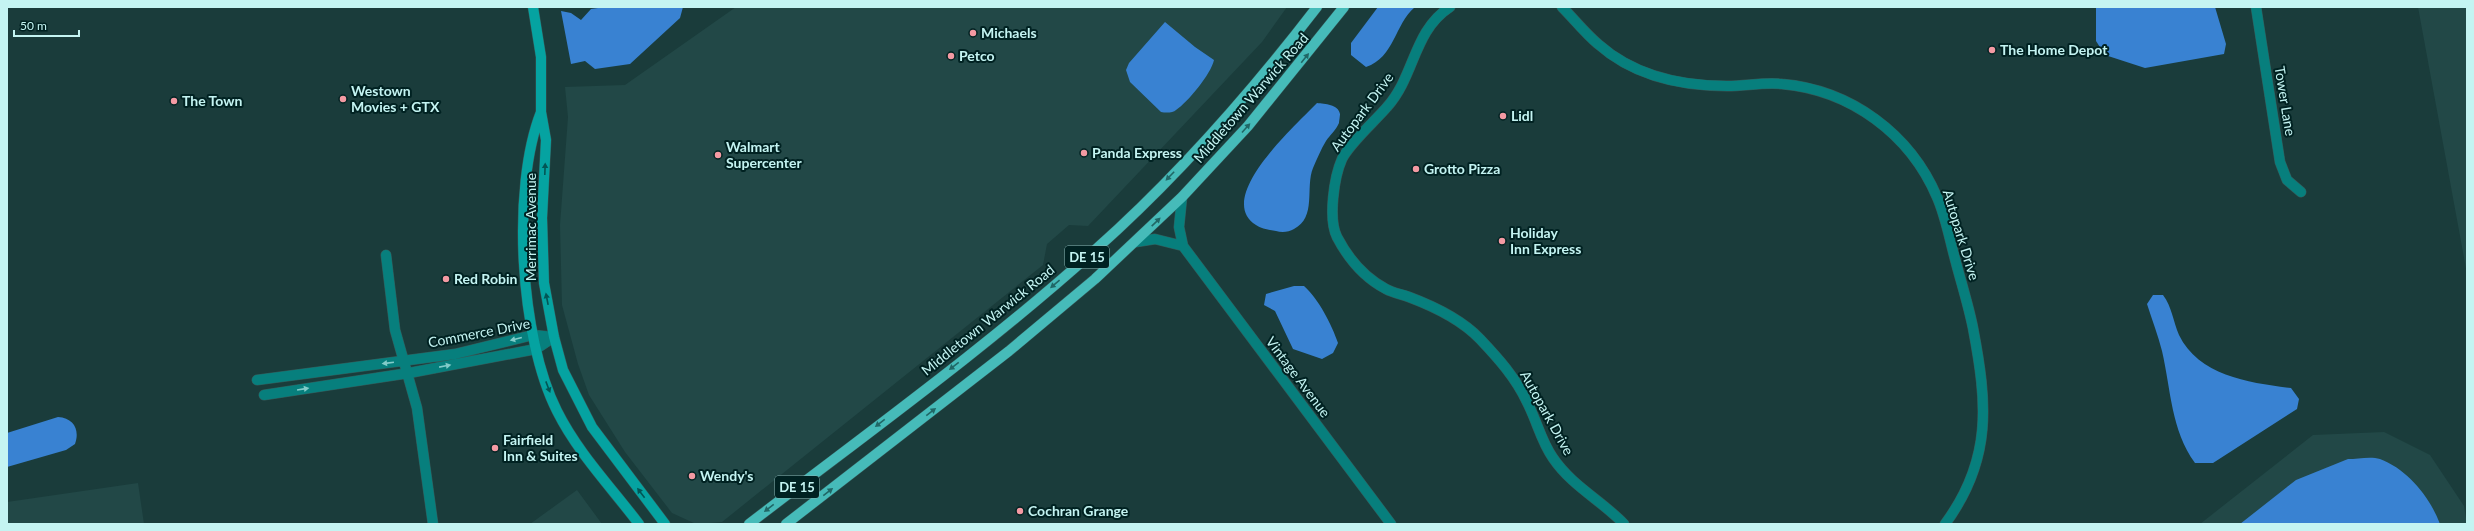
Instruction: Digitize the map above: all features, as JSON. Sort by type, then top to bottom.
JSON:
[{"type":"main road","name":"Middletown Warwick Road","points":[[749,524],[977,348],[1096,249],[1161,186],[1236,107],[1317,7]]},
{"type":"main road","name":"Middletown Warwick Road","points":[[786,524],[1071,301],[1136,242],[1182,197],[1253,121],[1344,7]]},
{"type":"street","name":"Merrimac Avenue","points":[[533,7],[540,57],[541,112],[546,140],[542,218],[544,283],[554,337],[563,370],[592,427],[665,524]]},
{"type":"street","name":"Autopark Drive","points":[[1450,7],[1443,12],[1422,35],[1402,87],[1342,158],[1332,210],[1337,237],[1359,269],[1371,280],[1387,290],[1409,297],[1448,315],[1477,337],[1502,363],[1527,402],[1539,431],[1553,458],[1571,480],[1624,524]]},
{"type":"street","name":"Autopark Drive","points":[[1562,7],[1598,44],[1619,59],[1644,72],[1666,80],[1700,85],[1729,86],[1766,83],[1808,87],[1857,105],[1908,149],[1938,199],[1970,317],[1982,374],[1984,404],[1982,438],[1975,468],[1958,505],[1945,524]]},
{"type":"street","name":"Tower Lane","points":[[2256,7],[2280,162],[2288,180],[2301,192]]},
{"type":"street","name":"Merrimac Avenue","points":[[541,112],[534,132],[524,228],[525,286],[536,349],[557,411],[585,457],[639,524]]},
{"type":"street","name":"Vintage Avenue","points":[[1182,197],[1179,227],[1183,246],[1390,524]]},
{"type":"street","points":[[1136,242],[1160,240],[1183,246]]},
{"type":"street","points":[[386,255],[395,330],[405,361],[417,408],[433,524]]},
{"type":"street","name":"Commerce Drive","points":[[257,380],[455,354],[533,335],[554,337]]},
{"type":"street","name":"Commerce Drive","points":[[264,395],[408,372],[536,349],[554,337]]},
{"type":"shaded area","points":[[736,7],[1287,7],[1262,42],[1088,226],[1069,225],[1047,244],[1043,265],[722,522],[696,524],[672,513],[625,452],[589,395],[578,364],[562,305],[560,225],[568,117],[565,87],[625,85]]},
{"type":"shaded area","points":[[2418,7],[2467,7],[2467,274]]},
{"type":"shaded area","points":[[2384,432],[2430,455],[2464,506],[2467,524],[2200,524],[2313,435]]},
{"type":"shaded area","points":[[138,483],[144,524],[7,524],[7,502]]},
{"type":"shaded area","points":[[577,490],[602,524],[530,524]]},
{"type":"water","points":[[605,7],[683,7],[680,18],[630,64],[595,69],[585,61],[571,64],[561,11],[571,13],[581,20],[591,9]]},
{"type":"water","points":[[1378,7],[1415,7],[1408,14],[1383,56],[1376,62],[1366,67],[1351,55],[1351,43]]},
{"type":"water","points":[[2096,7],[2215,7],[2226,44],[2224,54],[2145,68],[2105,55],[2096,41]]},
{"type":"water","points":[[1165,22],[1195,47],[1214,60],[1204,80],[1193,94],[1175,111],[1167,113],[1161,112],[1130,82],[1126,70],[1129,63]]},
{"type":"water","points":[[1317,103],[1334,106],[1339,111],[1340,116],[1338,126],[1324,144],[1313,168],[1306,217],[1301,224],[1288,231],[1278,232],[1260,227],[1256,225],[1245,213],[1245,197],[1251,180],[1263,161],[1278,143]]},
{"type":"water","points":[[1294,286],[1304,286],[1314,297],[1324,312],[1338,343],[1333,353],[1322,359],[1293,349],[1275,311],[1264,305],[1266,294]]},
{"type":"water","points":[[2153,295],[2163,295],[2170,309],[2179,335],[2188,349],[2199,360],[2227,375],[2243,380],[2291,388],[2299,399],[2297,409],[2213,463],[2195,463],[2187,450],[2176,423],[2162,351],[2147,304]]},
{"type":"water","points":[[58,417],[72,422],[77,434],[75,444],[66,450],[7,467],[7,433]]},
{"type":"water","points":[[2376,458],[2399,470],[2424,494],[2440,524],[2240,524],[2296,480],[2348,459]]},
{"type":"place","name":"Michaels","points":[[973,33]]},
{"type":"place","name":"The Home Depot","points":[[1992,50]]},
{"type":"place","name":"Petco","points":[[951,56]]},
{"type":"place","name":"Westown Movies + GTX","points":[[343,99]]},
{"type":"place","name":"The Town","points":[[174,101]]},
{"type":"place","name":"Lidl","points":[[1503,116]]},
{"type":"place","name":"Panda Express","points":[[1084,153]]},
{"type":"place","name":"Walmart Supercenter","points":[[718,155]]},
{"type":"place","name":"Grotto Pizza","points":[[1416,169]]},
{"type":"place","name":"Holiday Inn Express","points":[[1502,241]]},
{"type":"place","name":"Red Robin","points":[[446,279]]},
{"type":"place","name":"Fairfield Inn & Suites","points":[[495,448]]},
{"type":"place","name":"Wendy's","points":[[692,476]]},
{"type":"place","name":"Cochran Grange","points":[[1020,511]]}]
